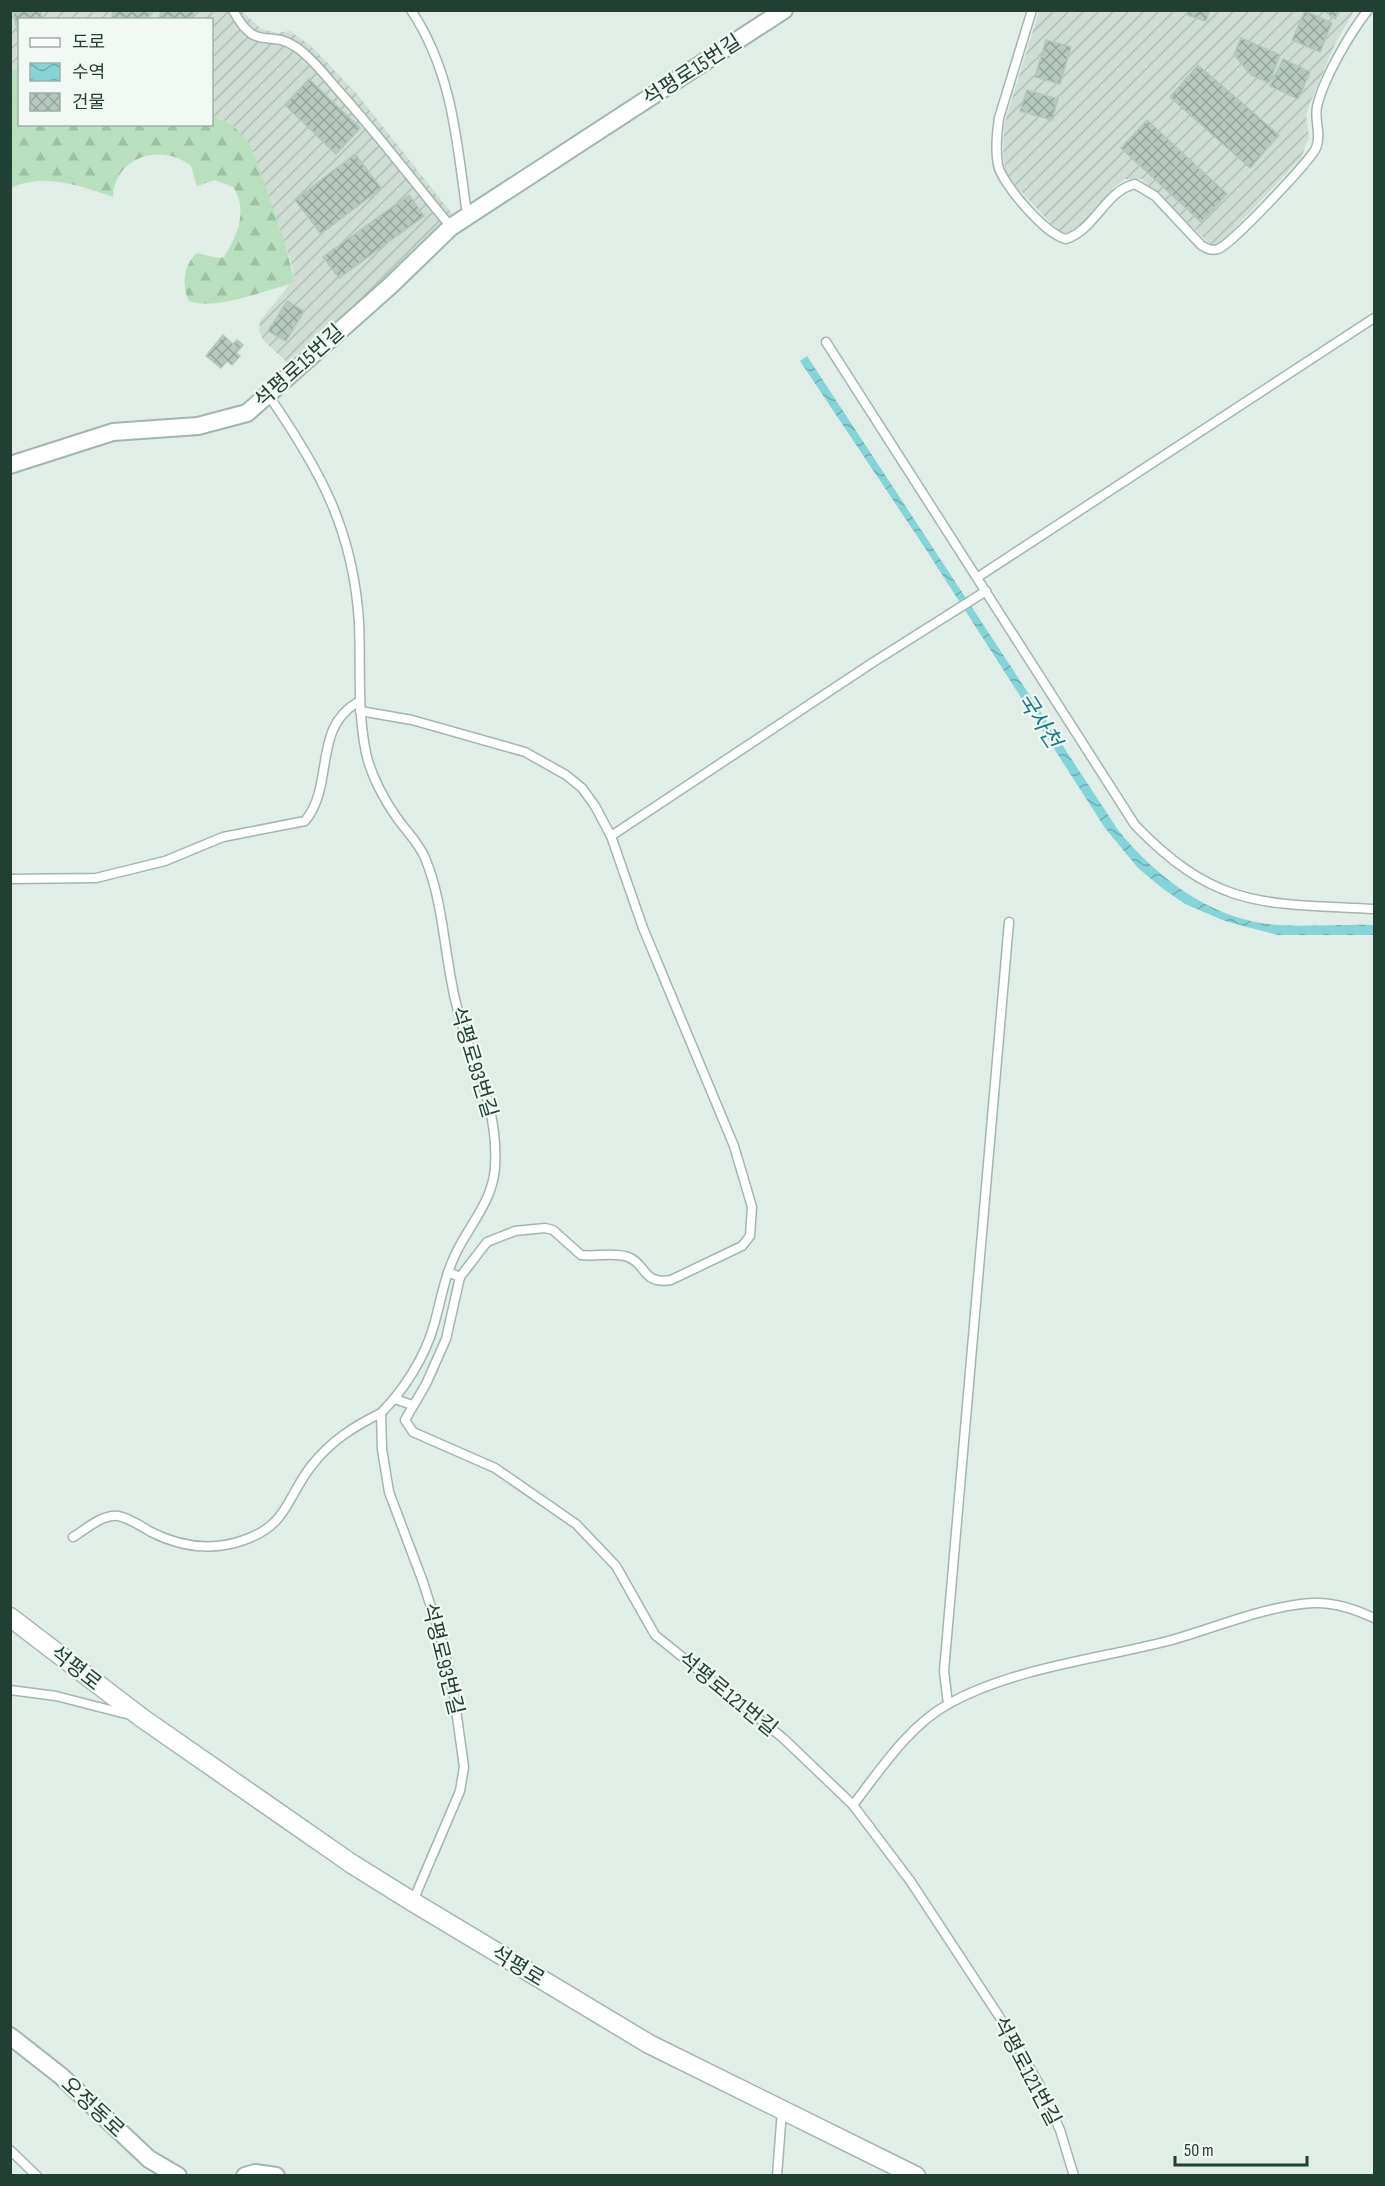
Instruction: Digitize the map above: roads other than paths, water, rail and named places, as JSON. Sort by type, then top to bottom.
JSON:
[{"type":"street","name":"석평로15번길","points":[[10,465],[113,432],[198,426],[247,413],[269,396],[451,227],[784,10]]},
{"type":"street","name":"석평로","points":[[10,1617],[142,1719],[351,1864],[648,2044],[916,2175]]},
{"type":"street","name":"오정동로","points":[[10,2036],[61,2076],[149,2158],[178,2175]]},
{"type":"street","points":[[244,2175],[255,2173],[276,2175]]},
{"type":"lane","points":[[233,10],[250,35],[258,39],[285,42],[296,47],[306,56],[374,130],[451,227]]},
{"type":"lane","points":[[411,10],[437,62],[453,108],[467,215]]},
{"type":"lane","points":[[1032,10],[999,118],[998,166],[1009,187],[1058,238],[1066,239],[1084,228],[1122,190],[1135,184],[1155,196],[1201,245],[1209,250],[1217,250],[1231,240],[1297,174],[1315,151],[1319,141],[1317,105],[1344,46],[1368,10]]},
{"type":"lane","points":[[978,577],[1374,318]]},
{"type":"lane","points":[[826,342],[978,577],[983,593],[1120,806],[1156,847],[1205,883],[1232,895],[1282,904],[1374,909]]},
{"type":"lane","name":"석평로93번길","points":[[73,1538],[103,1518],[117,1516],[186,1546],[207,1548],[243,1541],[270,1529],[282,1517],[295,1488],[335,1440],[348,1429],[381,1413],[395,1399],[417,1363],[433,1328],[448,1272],[456,1252],[489,1197],[495,1171],[494,1121],[484,1082],[456,1006],[433,879],[424,854],[396,817],[366,756],[359,706],[359,623],[349,558],[339,520],[315,465],[269,396]]},
{"type":"lane","points":[[611,836],[804,707],[983,593]]},
{"type":"lane","points":[[10,879],[96,878],[165,861],[223,837],[305,821],[316,808],[328,737],[336,720],[348,708],[359,706],[525,752],[547,762],[582,788],[611,836],[643,928],[734,1146],[752,1207],[750,1236],[729,1254],[686,1274],[659,1282],[650,1278],[634,1259],[627,1256],[581,1255],[553,1230],[530,1228],[499,1236],[487,1242],[460,1277],[446,1339],[426,1384],[412,1405],[395,1399]]},
{"type":"lane","points":[[948,1704],[944,1671],[1009,921]]},
{"type":"lane","points":[[448,1272],[460,1277]]},
{"type":"lane","name":"석평로121번길","points":[[412,1405],[405,1420],[413,1432],[495,1468],[576,1524],[616,1566],[655,1635],[790,1743],[853,1805],[911,1882],[1012,2036],[1040,2086],[1060,2130],[1074,2175]]},
{"type":"lane","name":"석평로93번길","points":[[381,1413],[382,1449],[388,1492],[423,1582],[443,1645],[454,1695],[464,1767],[460,1791],[413,1902]]},
{"type":"lane","points":[[853,1805],[906,1738],[948,1704],[1000,1683],[1167,1641],[1283,1607],[1316,1603],[1341,1605],[1374,1618]]},
{"type":"lane","name":"석평로","points":[[10,1690],[56,1696],[142,1719]]},
{"type":"lane","points":[[777,2175],[782,2110]]},
{"type":"lane","points":[[10,2150],[37,2175]]},
{"type":"water","name":"국사천","points":[[807,356],[1118,830],[1133,848],[1150,865],[1188,894],[1231,915],[1254,922],[1278,925],[1374,925],[1374,935],[1278,935],[1225,921],[1185,904],[1138,868],[1105,828],[923,545],[800,361]]}]
